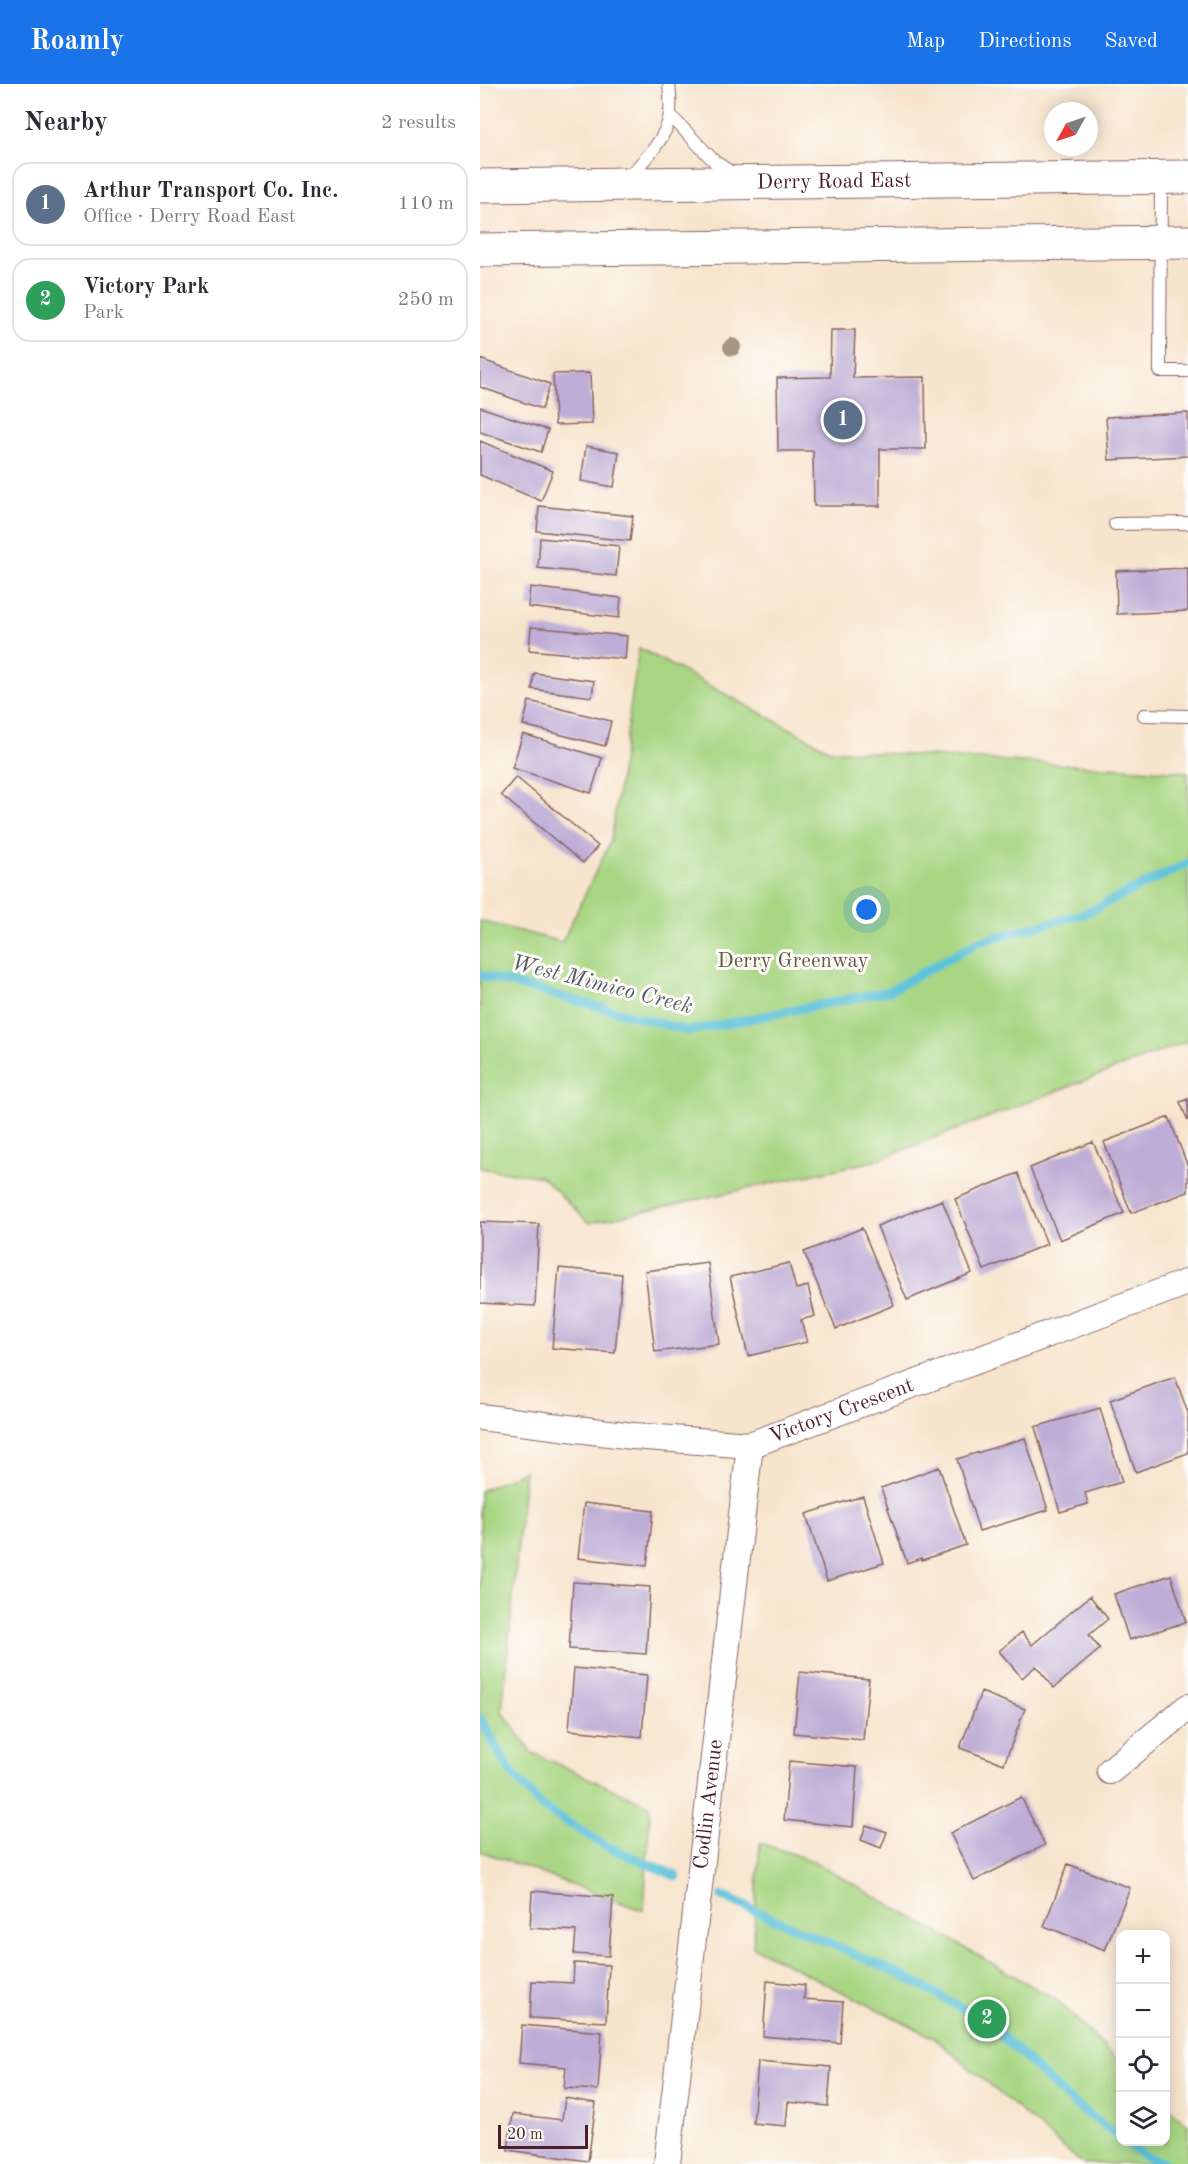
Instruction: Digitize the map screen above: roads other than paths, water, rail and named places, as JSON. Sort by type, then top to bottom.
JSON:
[{"type":"main road","name":"Derry Road East","points":[[480,186],[1174,177]]},
{"type":"main road","points":[[480,250],[1174,242]]},
{"type":"street","name":"Victory Crescent","points":[[480,1417],[633,1436],[750,1445],[1188,1282]]},
{"type":"street","name":"Codlin Avenue","points":[[667,2164],[750,1445]]},
{"type":"street","points":[[1110,1771],[1188,1707]]},
{"type":"lane","points":[[621,184],[642,163],[661,138],[670,115],[669,84]]},
{"type":"lane","points":[[670,115],[714,161],[745,182]]},
{"type":"lane","points":[[1174,177],[1174,242],[1160,371],[1188,371]]},
{"type":"lane","points":[[1115,524],[1188,523]]},
{"type":"lane","points":[[1144,715],[1188,716]]},
{"type":"waterway","name":"West Mimico Creek","points":[[480,975],[689,1031],[889,991],[978,942],[1086,913],[1188,863]]},
{"type":"waterway","points":[[480,1718],[510,1771],[542,1807],[606,1846],[676,1876]]},
{"type":"waterway","points":[[722,1896],[904,1976],[987,2022],[1068,2099],[1116,2135]]},
{"type":"waterway","points":[[1130,2146],[1144,2156],[1167,2164]]},
{"type":"place","name":"Arthur Transport Co. Inc.","points":[[843,420]]},
{"type":"place","name":"Victory Park","points":[[987,2019]]},
{"type":"park label","name":"Derry Greenway","points":[[793,961]]}]
